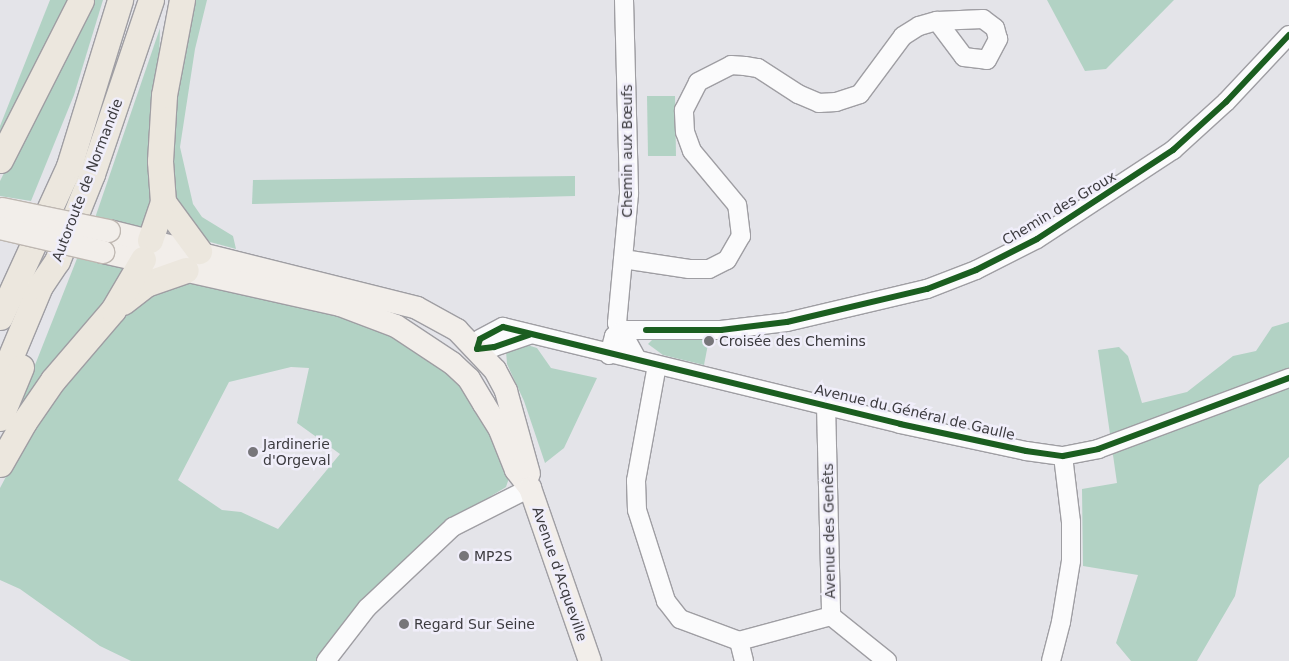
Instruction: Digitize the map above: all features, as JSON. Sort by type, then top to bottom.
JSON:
[{"type":"highway","points":[[0,160],[82,0]]},
{"type":"highway","name":"Autoroute de Normandie","points":[[0,317],[69,166],[120,0]]},
{"type":"highway","name":"Autoroute de Normandie","points":[[0,382],[40,286],[57,261],[92,174],[151,0]]},
{"type":"highway","points":[[0,464],[54,380],[113,310],[147,250],[163,202],[160,161],[164,95],[182,0]]},
{"type":"highway","points":[[113,310],[146,284],[193,261],[163,202]]},
{"type":"highway","points":[[0,418],[52,291],[57,261]]},
{"type":"main road","points":[[1,215],[193,261],[417,308],[457,330],[477,349],[494,370],[506,392],[529,465],[530,488]]},
{"type":"main road","points":[[193,261],[340,305],[396,326],[464,373],[500,430],[516,470],[530,488]]},
{"type":"main road","points":[[396,326],[417,327],[456,354],[477,349]]},
{"type":"main road","points":[[464,373],[477,349]]},
{"type":"main road","name":"Avenue d'Acqueville","points":[[530,488],[590,661]]},
{"type":"street","name":"Chemin aux Bœufs","points":[[623,349],[616,323],[629,194],[624,0]]},
{"type":"street","points":[[623,259],[689,269],[710,269],[727,260],[741,236],[737,205],[692,151],[686,132],[684,110],[698,82],[731,65],[745,66],[758,68],[798,94],[819,103],[836,102],[860,94],[903,36],[919,26],[937,21]]},
{"type":"street","name":"Chemin des Groux","points":[[623,349],[646,330],[720,330],[787,322],[927,289],[976,270],[1037,239],[1173,150],[1226,102],[1289,35]]},
{"type":"street","name":"Avenue du Général de Gaulle","points":[[477,349],[494,347],[529,334],[623,349],[657,365],[900,424],[1026,451],[1063,456],[1098,449],[1289,378]]},
{"type":"street","points":[[657,365],[636,481],[637,510],[666,601],[680,619],[739,641],[831,616]]},
{"type":"street","name":"Avenue des Genêts","points":[[826,405],[831,616],[887,661]]},
{"type":"street","points":[[1051,661],[1061,622],[1071,562],[1072,522],[1063,456]]},
{"type":"street","points":[[326,661],[367,608],[454,527],[530,488]]},
{"type":"street","points":[[739,641],[744,661]]},
{"type":"green space","points":[[50,0],[70,0],[0,146],[0,126]]},
{"type":"green space","points":[[90,0],[103,0],[74,95],[31,201],[0,196],[0,181]]},
{"type":"green space","points":[[191,0],[207,0],[195,49],[180,147],[193,204],[202,217],[233,236],[236,249],[210,242],[189,225],[170,197],[171,95]]},
{"type":"green space","points":[[1047,0],[1174,0],[1106,69],[1085,71]]},
{"type":"green space","points":[[160,28],[156,165],[144,230],[95,218]]},
{"type":"green space","points":[[647,96],[675,96],[676,156],[648,156]]},
{"type":"green space","points":[[575,176],[575,196],[252,204],[253,180]]},
{"type":"green space","points":[[78,256],[122,261],[123,274],[5,441]]},
{"type":"green space","points":[[181,281],[347,316],[397,333],[441,366],[486,415],[510,475],[506,487],[432,532],[323,661],[131,661],[100,646],[20,589],[0,580],[0,488],[39,414],[139,295]],"holes":[[[291,367],[309,368],[297,423],[340,454],[278,529],[241,512],[222,510],[178,480],[229,382]]]},
{"type":"green space","points":[[1289,322],[1289,457],[1259,485],[1235,596],[1197,661],[1131,661],[1116,643],[1138,575],[1083,566],[1082,489],[1117,483],[1098,350],[1119,347],[1128,356],[1142,403],[1187,392],[1233,356],[1256,351],[1272,327]]},
{"type":"green space","points":[[654,338],[709,339],[704,365],[663,355],[648,344]]},
{"type":"green space","points":[[524,344],[537,348],[551,368],[597,378],[564,448],[545,463],[524,401],[507,364],[506,351]]},
{"type":"cycle path","points":[[646,330],[721,330],[787,322],[927,289],[976,270],[1037,239],[1173,150],[1226,102],[1289,35]]},
{"type":"cycle path","points":[[529,335],[494,347],[477,349],[480,339],[503,327],[900,424],[1026,451],[1063,456],[1098,449],[1289,378]]},
{"type":"place","name":"Croisée des Chemins","points":[[709,341]]},
{"type":"place","name":"Jardinerie d'Orgeval","points":[[253,452]]},
{"type":"place","name":"MP2S","points":[[464,556]]},
{"type":"place","name":"Regard Sur Seine","points":[[404,624]]}]
